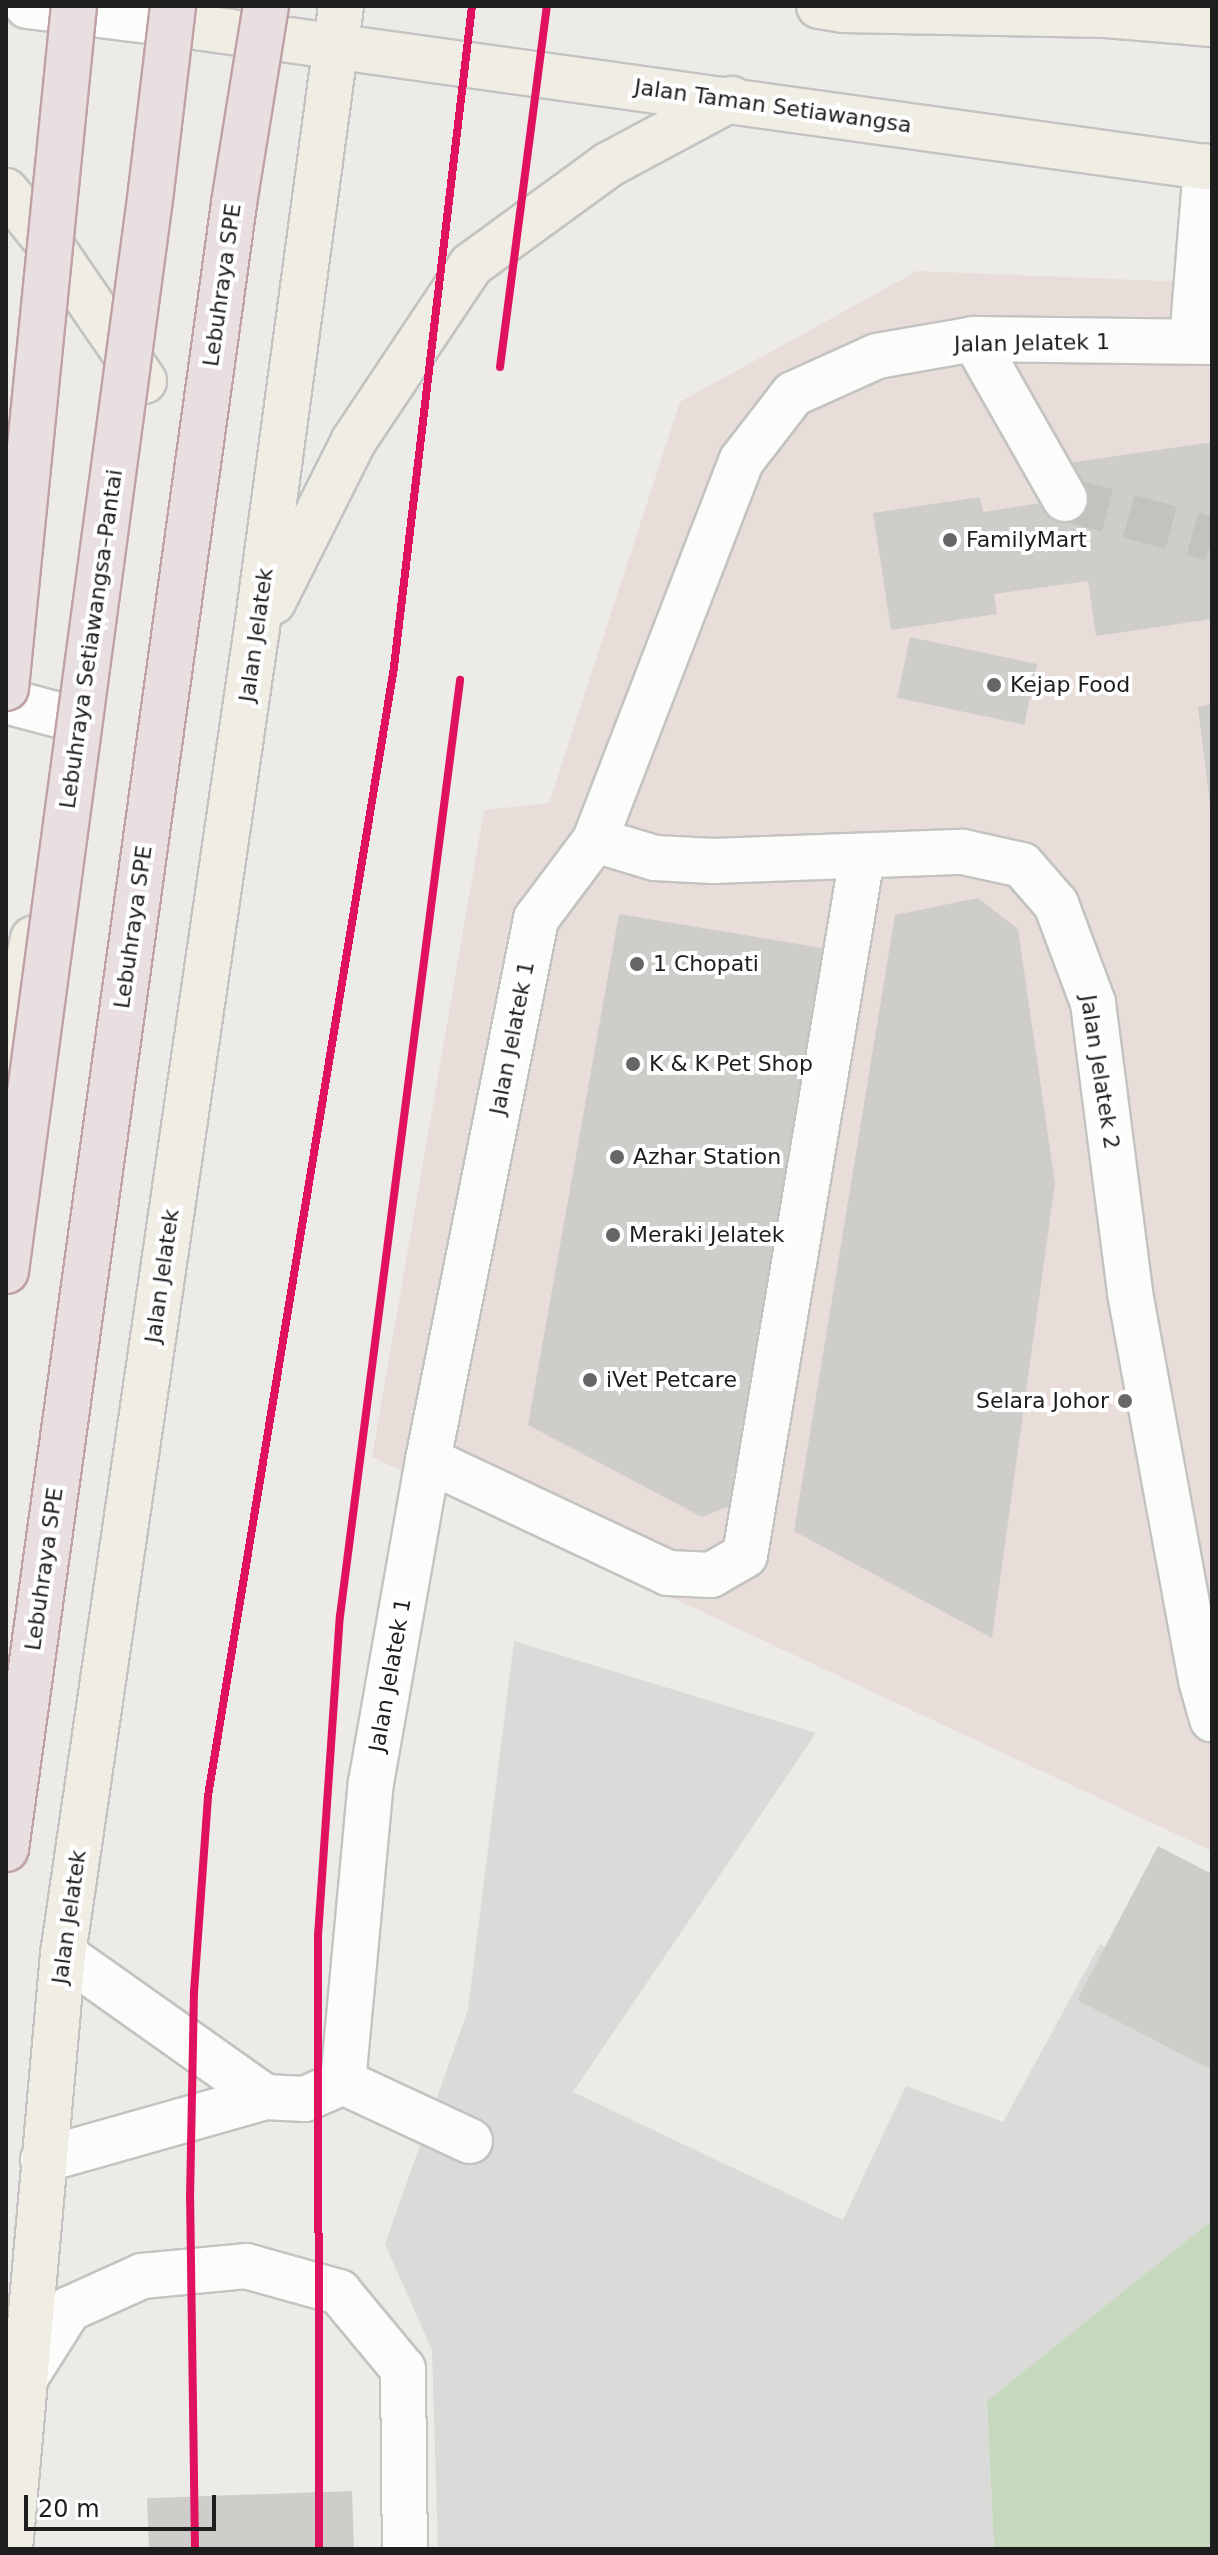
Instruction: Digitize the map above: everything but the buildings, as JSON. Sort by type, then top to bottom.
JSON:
[{"type":"highway","points":[[6,688],[74,6]]},
{"type":"highway","name":"Lebuhraya SPE","points":[[6,1849],[234,203],[266,6]]},
{"type":"highway","name":"Lebuhraya Setiawangsa–Pantai","points":[[6,1271],[151,191],[182,13]]},
{"type":"main road","points":[[833,7],[1106,15],[1212,24]]},
{"type":"main road","name":"Jalan Taman Setiawangsa","points":[[182,13],[338,26],[731,99],[1209,167]]},
{"type":"main road","points":[[6,1069],[144,381],[182,13]]},
{"type":"main road","name":"Jalan Jelatek","points":[[10,2549],[63,1954],[256,635],[338,26]]},
{"type":"main road","points":[[256,635],[353,442],[471,265],[608,165],[731,99]]},
{"type":"main road","points":[[6,191],[54,250],[144,381]]},
{"type":"street","points":[[27,6],[182,13]]},
{"type":"street","points":[[1202,341],[1209,167]]},
{"type":"street","points":[[974,339],[1065,499]]},
{"type":"street","name":"Jalan Jelatek 1","points":[[343,2082],[371,1783],[428,1460],[536,919],[595,840],[742,460],[793,394],[877,356],[974,339],[1202,341]]},
{"type":"street","points":[[6,701],[77,720]]},
{"type":"street","name":"Jalan Jelatek 2","points":[[595,840],[669,859],[713,861],[963,852],[1022,865],[1056,904],[1093,1003],[1130,1293],[1201,1680],[1212,1719]]},
{"type":"street","points":[[428,1460],[668,1573],[711,1575],[745,1555],[862,857]]},
{"type":"street","points":[[63,1954],[265,2097]]},
{"type":"street","points":[[43,2160],[265,2097],[305,2099],[343,2082],[470,2141]]},
{"type":"street","points":[[24,2380],[69,2309],[142,2276],[246,2266],[339,2292],[403,2369],[405,2549]]},
{"type":"shaded area","points":[[917,271],[1212,283],[1212,1851],[372,1457],[484,810],[549,803],[680,402]]},
{"type":"shaded area","points":[[514,1641],[816,1733],[573,2092],[843,2220],[906,2086],[1003,2122],[1100,1944],[1212,2005],[1212,2220],[987,2401],[994,2549],[438,2549],[432,2350],[385,2244],[468,2010]]},
{"type":"green space","points":[[1212,2220],[1212,2549],[994,2549],[987,2401]]},
{"type":"tunnel","points":[[1065,499],[1212,539]]},
{"type":"transit line","points":[[195,2549],[190,2199],[194,1992],[208,1796],[394,667],[472,6]]},
{"type":"transit line","points":[[500,367],[547,6]]},
{"type":"transit line","points":[[319,2549],[318,1936],[340,1616],[460,680]]},
{"type":"place","name":"FamilyMart","points":[[950,540]]},
{"type":"place","name":"Kejap Food","points":[[994,685]]},
{"type":"place","name":"1 Chopati","points":[[637,964]]},
{"type":"place","name":"K & K Pet Shop","points":[[633,1064]]},
{"type":"place","name":"Azhar Station","points":[[617,1157]]},
{"type":"place","name":"Meraki Jelatek","points":[[613,1235]]},
{"type":"place","name":"iVet Petcare","points":[[590,1380]]},
{"type":"place","name":"Selara Johor","points":[[1125,1401]]}]
